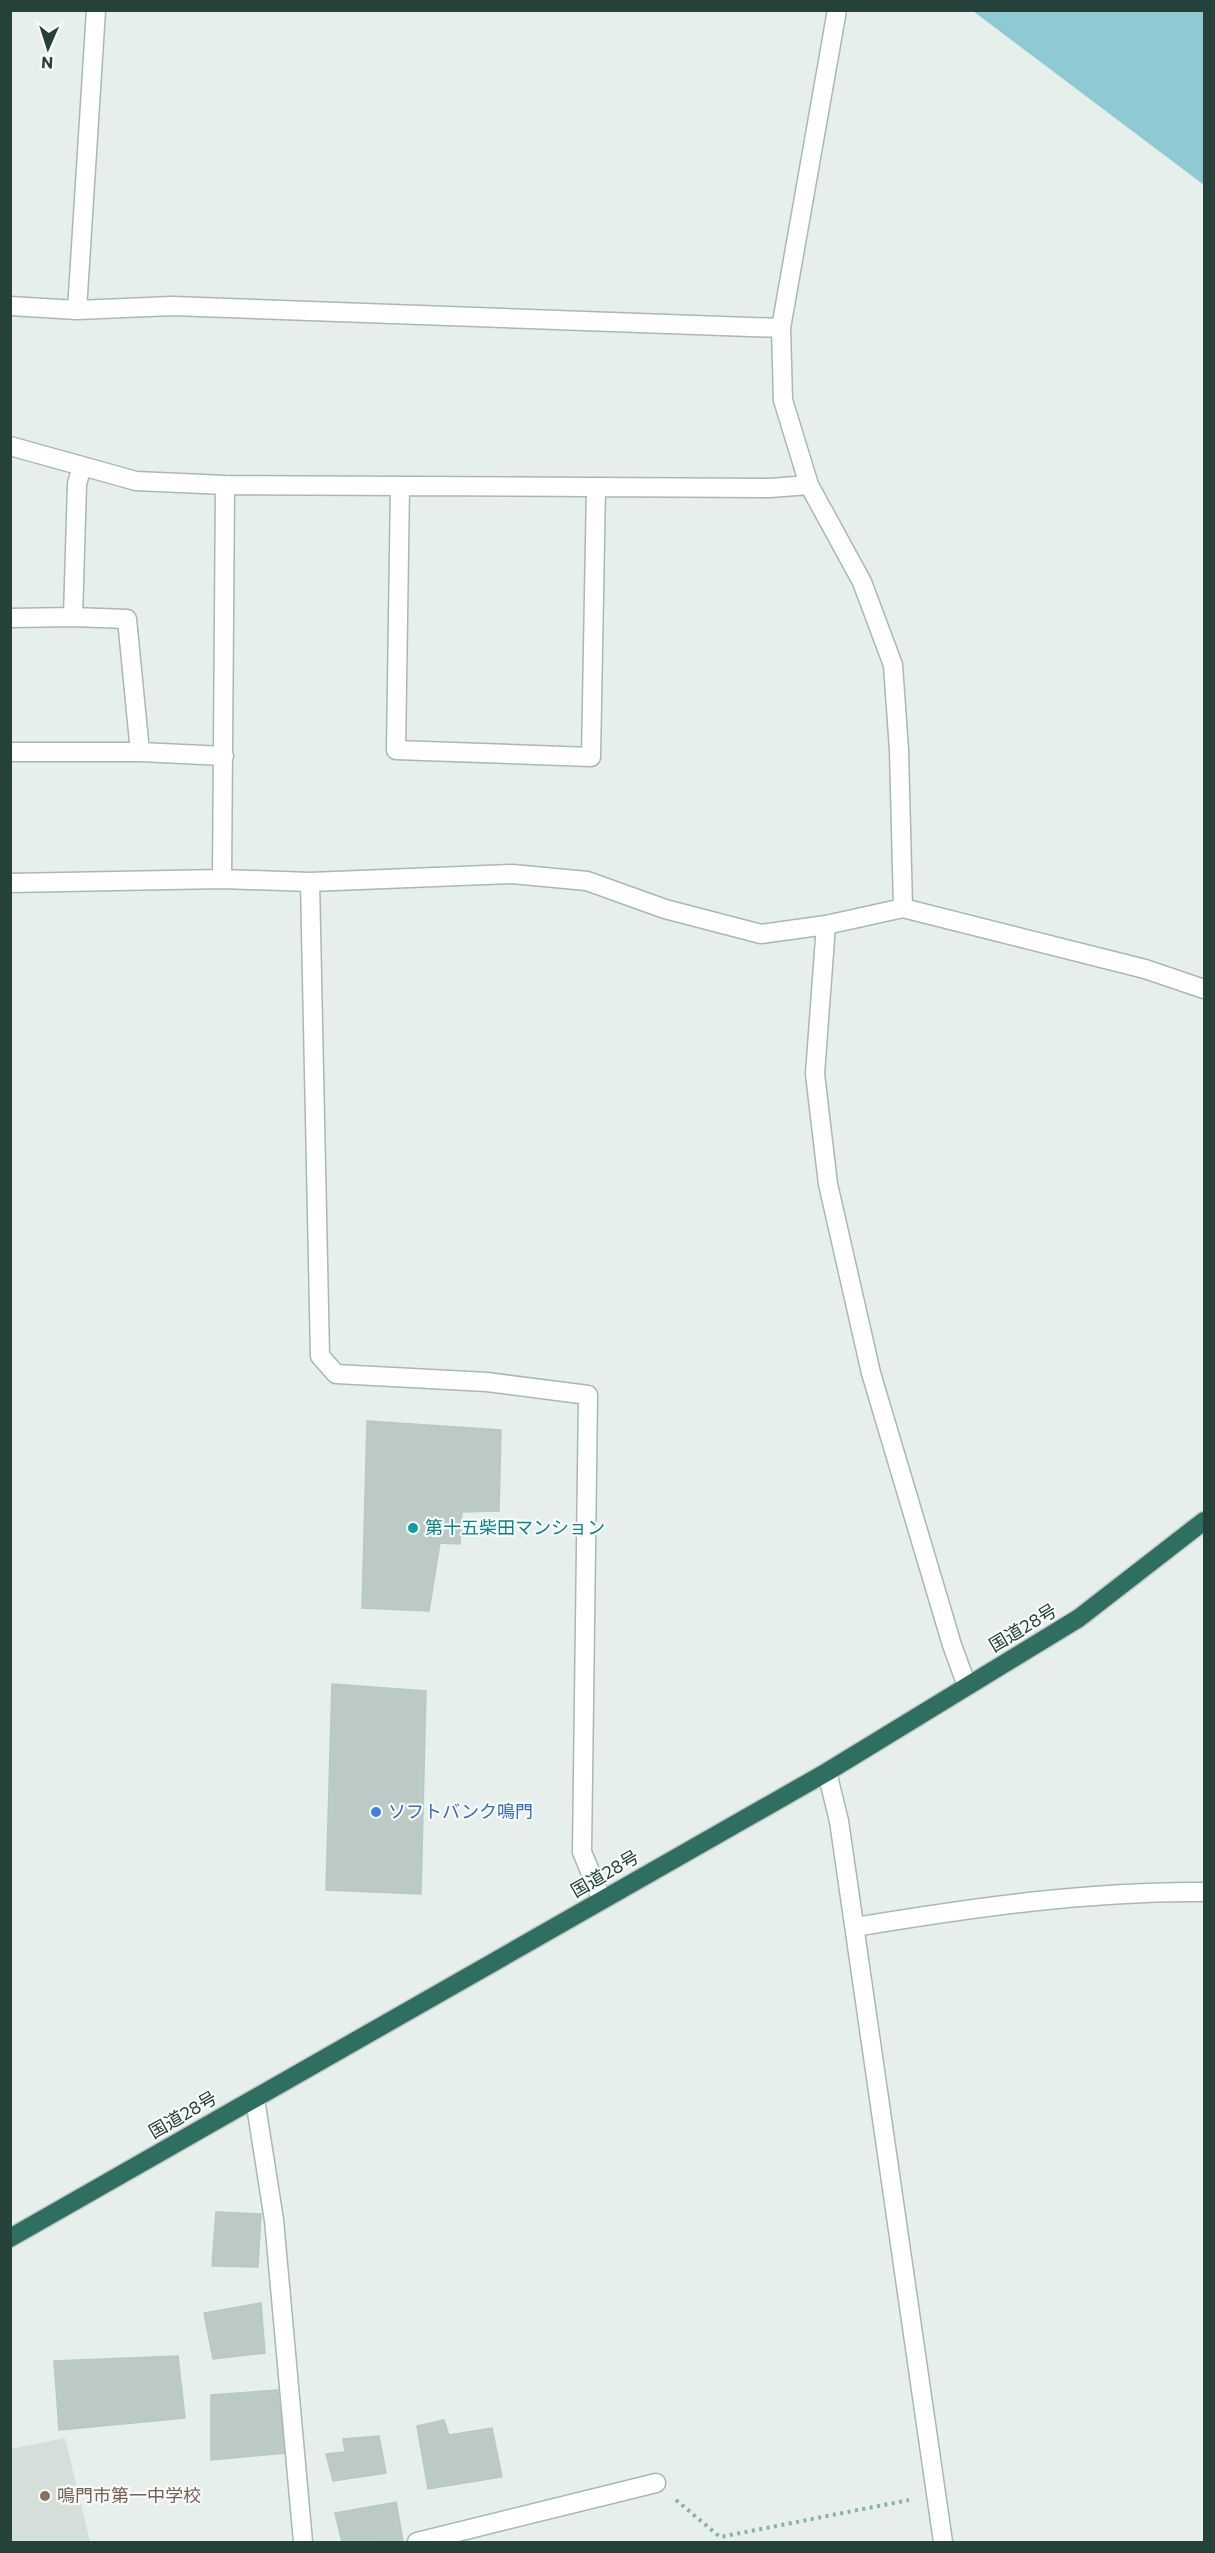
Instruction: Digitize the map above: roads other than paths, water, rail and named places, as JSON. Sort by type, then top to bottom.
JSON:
[{"type":"highway","name":"国道28号","points":[[10,2238],[827,1772],[1079,1618],[1204,1521]]},
{"type":"street","points":[[77,310],[96,10]]},
{"type":"street","points":[[837,10],[781,328],[783,400],[809,485],[862,582],[893,665],[899,750],[903,908]]},
{"type":"street","points":[[10,306],[77,310],[172,306],[781,328]]},
{"type":"street","points":[[10,446],[136,481],[225,485],[596,488],[770,488],[809,485]]},
{"type":"street","points":[[73,616],[77,484],[82,466]]},
{"type":"street","points":[[222,879],[225,485]]},
{"type":"street","points":[[400,486],[396,750],[591,757],[596,488]]},
{"type":"street","points":[[10,618],[73,616],[128,619],[140,752]]},
{"type":"street","points":[[10,752],[140,752],[224,756]]},
{"type":"street","points":[[10,884],[222,879],[310,882],[512,874],[587,881],[665,909],[761,934],[825,932],[903,908],[1145,969],[1204,989]]},
{"type":"street","points":[[310,882],[320,1356],[336,1374],[487,1382],[588,1395],[582,1852],[602,1900]]},
{"type":"street","points":[[825,932],[815,1074],[828,1184],[871,1373],[952,1645],[967,1686]]},
{"type":"street","points":[[827,1772],[839,1821],[855,1927],[943,2542]]},
{"type":"street","points":[[855,1927],[970,1908],[1144,1891],[1204,1892]]},
{"type":"street","points":[[255,2099],[274,2220],[303,2542]]},
{"type":"street","points":[[417,2542],[656,2483]]},
{"type":"water","points":[[973,11],[1204,11],[1204,185]]},
{"type":"place","name":"第十五柴田マンション","points":[[413,1528]]},
{"type":"place","name":"ソフトバンク鳴門","points":[[376,1812]]},
{"type":"place","name":"鳴門市第一中学校","points":[[45,2496]]}]
